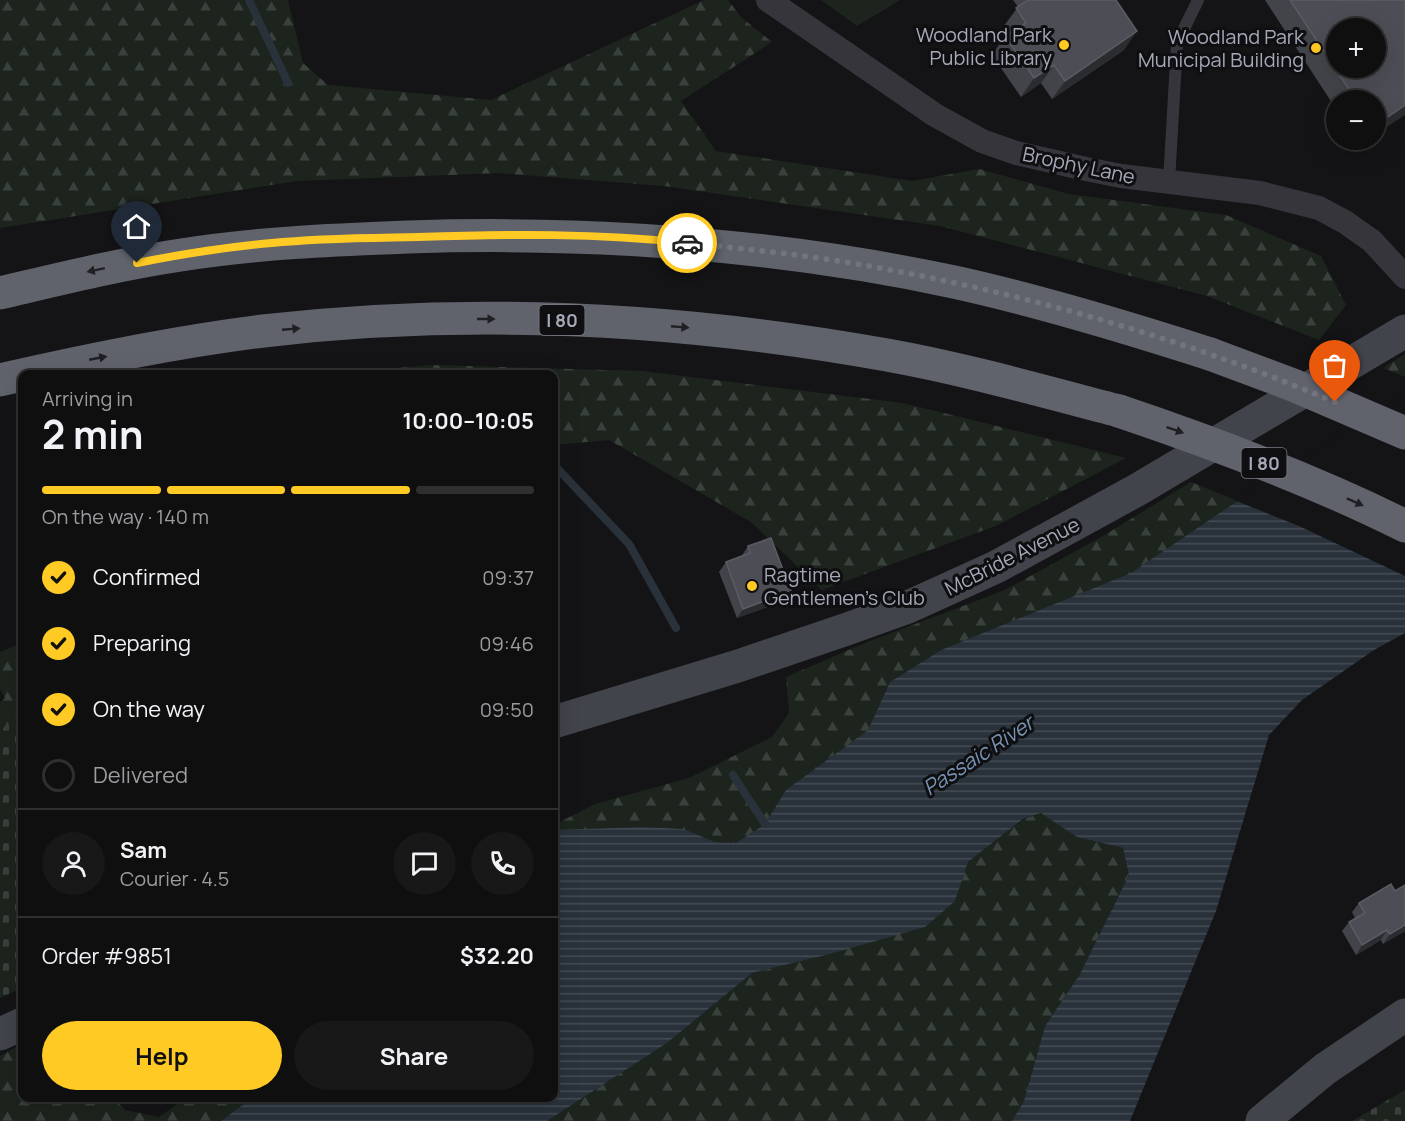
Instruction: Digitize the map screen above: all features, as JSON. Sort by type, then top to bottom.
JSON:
[{"type":"highway","points":[[0,293],[115,267],[181,255],[274,243],[476,235],[670,241],[768,251],[862,265],[955,283],[1051,306],[1210,354],[1293,385],[1405,433]]},
{"type":"highway","name":"I 80","points":[[49,370],[176,344],[264,331],[376,322],[532,319],[679,327],[800,341],[889,355],[1119,411],[1207,441],[1294,475],[1405,526]]},
{"type":"highway","name":"I 80","points":[[0,380],[18,376]]},
{"type":"main road","name":"McBride Avenue","points":[[558,721],[738,666],[908,608],[996,567],[1137,490],[1405,331]]},
{"type":"main road","points":[[1262,1121],[1325,1069],[1405,1015]]},
{"type":"main road","points":[[0,1034],[18,1026]]},
{"type":"street","name":"Brophy Lane","points":[[768,0],[935,115],[982,141],[1049,161],[1121,176],[1260,193],[1319,208],[1345,222],[1372,241],[1405,277]]},
{"type":"lane","points":[[1169,182],[1177,43],[1198,0]]},
{"type":"green space","points":[[0,0],[288,0],[303,63],[328,85],[491,100],[704,0],[728,0],[741,17],[772,42],[681,101],[716,151],[912,181],[979,169],[1069,194],[1226,215],[1321,256],[1346,305],[1319,340],[1207,296],[940,226],[664,186],[500,173],[297,181],[0,228]]},
{"type":"green space","points":[[821,0],[900,0],[857,26]]},
{"type":"green space","points":[[1405,354],[1405,377],[1383,368]]},
{"type":"green space","points":[[434,365],[642,371],[903,403],[1126,458],[998,525],[822,590],[751,522],[609,440],[558,445],[558,370],[372,370]]},
{"type":"green space","points":[[1191,482],[1238,501],[1131,573],[941,650],[890,682],[868,730],[786,790],[765,824],[736,843],[715,842],[684,829],[642,827],[558,830],[558,823],[595,804],[689,778],[772,737],[789,713],[786,677],[865,643],[1005,590],[1103,536]]},
{"type":"green space","points":[[18,645],[18,715],[0,731],[0,702],[5,698],[0,689],[0,652]]},
{"type":"green space","points":[[18,715],[18,990],[0,998],[0,731]]},
{"type":"green space","points":[[1042,813],[1077,837],[1123,848],[1129,875],[1080,974],[1045,1026],[1024,1101],[1012,1121],[547,1121],[667,1043],[752,973],[826,955],[955,901],[968,862],[1024,819]]},
{"type":"green space","points":[[18,1046],[18,1102],[118,1102],[125,1110],[159,1117],[180,1102],[247,1102],[221,1121],[0,1121],[0,1056]]},
{"type":"green space","points":[[1405,1090],[1405,1121],[1352,1121]]},
{"type":"water","name":"Passaic River","points":[[1405,397],[1405,633],[1374,650],[1302,700],[1269,735],[1216,911],[1130,1121],[1012,1121],[1024,1101],[1045,1026],[1080,974],[1129,875],[1123,848],[1077,837],[1041,813],[1023,819],[968,862],[955,901],[925,927],[752,973],[667,1043],[547,1121],[221,1121],[247,1102],[558,1102],[558,830],[642,827],[684,829],[715,842],[736,843],[765,824],[786,790],[868,730],[890,682],[941,650],[1131,573],[1227,508]]},
{"type":"pier","points":[[1405,394],[1405,576],[1299,526],[1234,500]]},
{"type":"building","name":"Woodland Park Public Library","points":[[1028,0],[1116,0],[1137,31],[1065,81],[1054,65],[1034,78],[1005,36],[1026,23],[1016,8]]},
{"type":"building","points":[[1290,0],[1405,0],[1405,105],[1386,118],[1386,90],[1349,90],[1341,78],[1386,78],[1386,18],[1326,18],[1326,55]]},
{"type":"building","name":"Ragtime Gentlemen's Club","points":[[771,538],[791,591],[743,609],[726,562],[750,553],[748,546]]},
{"type":"building","points":[[1391,884],[1395,891],[1405,885],[1405,925],[1390,934],[1387,930],[1362,945],[1349,922],[1365,913],[1359,903]]},
{"type":"waterway","points":[[249,0],[288,83]]},
{"type":"waterway","points":[[558,469],[629,544],[676,628]]},
{"type":"waterway","points":[[733,775],[765,824]]},
{"type":"way so far","points":[[687,243],[768,251],[862,265],[955,283],[1051,306],[1144,332],[1210,354],[1335,402]]},
{"type":"place","name":"Woodland Park Public Library","points":[[1064,45]]},
{"type":"place","name":"Woodland Park Municipal Building","points":[[1316,48]]},
{"type":"place","name":"Ragtime Gentlemen's Club","points":[[752,586]]},
{"type":"route","points":[[137,263],[274,243],[404,237],[573,236],[687,243]]}]
